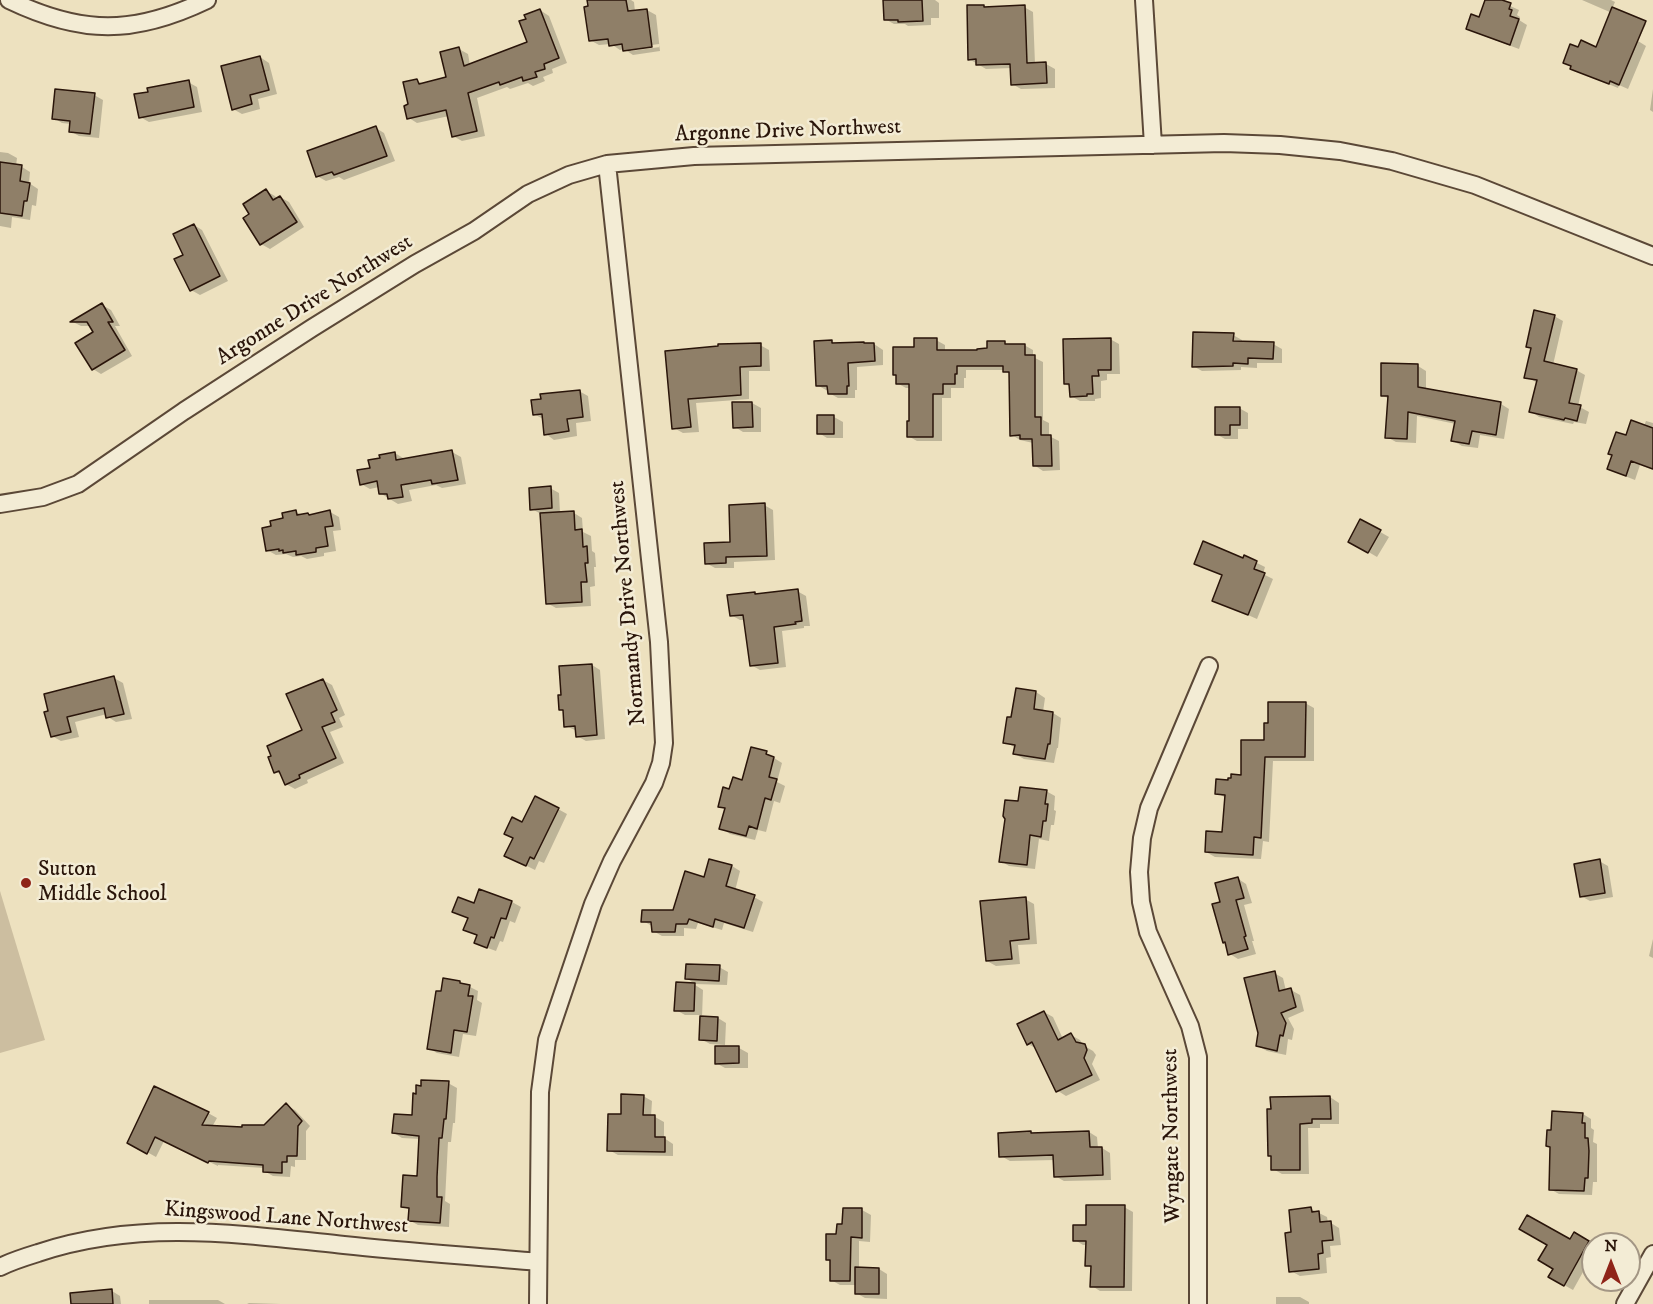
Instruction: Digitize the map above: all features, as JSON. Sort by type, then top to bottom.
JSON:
[{"type":"street","points":[[9,0],[36,13],[64,22],[90,26],[126,26],[161,19],[207,0]]},
{"type":"street","points":[[1144,0],[1153,145]]},
{"type":"street","name":"Argonne Drive Northwest","points":[[0,504],[43,497],[78,484],[184,411],[312,328],[415,264],[474,231],[528,194],[569,175],[607,164],[694,156],[1224,143],[1280,145],[1340,151],[1392,161],[1475,185],[1653,256]]},
{"type":"street","name":"Normandy Drive Northwest","points":[[538,1304],[540,1092],[547,1040],[593,904],[612,861],[654,783],[661,763],[664,743],[659,642],[607,164]]},
{"type":"street","name":"Wyngate Northwest","points":[[1198,1304],[1198,1057],[1190,1026],[1148,932],[1141,902],[1138,872],[1142,838],[1149,808],[1209,666]]},
{"type":"street","name":"Kingswood Lane Northwest","points":[[0,1267],[65,1244],[125,1233],[170,1231],[257,1235],[538,1262]]},
{"type":"street","points":[[1625,1304],[1653,1254]]},
{"type":"shaded area","points":[[0,891],[45,1040],[0,1053]]},
{"type":"building","points":[[587,0],[626,0],[628,11],[647,9],[652,47],[623,51],[622,44],[609,46],[608,39],[589,41],[584,7],[588,6]]},
{"type":"building","points":[[883,0],[922,0],[923,21],[884,20]]},
{"type":"building","points":[[1485,0],[1502,0],[1511,3],[1510,16],[1519,19],[1510,45],[1466,29],[1471,14],[1479,17]]},
{"type":"building","points":[[967,5],[984,5],[984,7],[1025,5],[1027,63],[1046,62],[1047,83],[1011,85],[1010,64],[976,65],[976,59],[968,60]]},
{"type":"building","points":[[1612,7],[1646,21],[1619,85],[1610,81],[1609,84],[1570,69],[1571,66],[1563,63],[1570,44],[1578,47],[1581,40],[1596,47]]},
{"type":"building","points":[[540,9],[559,58],[544,64],[545,69],[535,72],[537,77],[523,81],[522,77],[500,85],[499,82],[468,93],[477,131],[452,137],[446,110],[407,119],[404,106],[408,104],[403,82],[417,79],[419,84],[446,77],[440,52],[459,47],[464,66],[527,42],[519,21],[526,19],[524,15]]},
{"type":"building","points":[[260,56],[269,90],[250,95],[252,104],[232,110],[221,66]]},
{"type":"building","points":[[189,80],[194,107],[139,118],[134,94],[148,92],[147,88]]},
{"type":"building","points":[[55,89],[95,93],[90,134],[69,132],[70,121],[52,119]]},
{"type":"building","points":[[376,126],[387,156],[334,175],[332,172],[316,177],[307,151]]},
{"type":"building","points":[[0,162],[22,165],[20,181],[30,183],[22,216],[0,213]]},
{"type":"building","points":[[266,189],[273,200],[280,196],[297,222],[260,245],[243,218],[249,214],[243,204]]},
{"type":"building","points":[[194,224],[220,276],[190,291],[174,259],[183,255],[173,234]]},
{"type":"building","points":[[102,303],[113,322],[108,322],[125,350],[92,370],[75,343],[93,332],[87,322],[70,322]]},
{"type":"building","points":[[1534,310],[1555,315],[1544,361],[1577,369],[1569,403],[1581,405],[1577,421],[1529,412],[1537,380],[1524,378],[1531,348],[1526,347]]},
{"type":"building","points":[[1193,332],[1234,333],[1233,341],[1274,342],[1273,359],[1248,358],[1248,364],[1233,363],[1233,366],[1192,367]]},
{"type":"building","points":[[914,338],[937,338],[937,350],[977,350],[987,348],[987,341],[1025,344],[1025,355],[1035,355],[1035,417],[1041,417],[1041,435],[1051,435],[1052,466],[1033,466],[1032,439],[1020,439],[1020,435],[1010,436],[1009,372],[1003,372],[1003,366],[957,366],[955,384],[943,384],[943,394],[933,394],[933,437],[907,437],[909,384],[896,384],[896,375],[893,375],[893,347],[914,347]]},
{"type":"building","points":[[1111,338],[1111,370],[1098,370],[1099,376],[1092,376],[1093,394],[1070,397],[1069,384],[1064,384],[1063,339]]},
{"type":"building","points":[[832,340],[832,343],[874,343],[875,361],[848,363],[847,394],[828,394],[827,386],[816,386],[814,341]]},
{"type":"building","points":[[761,343],[761,366],[740,367],[741,395],[688,399],[691,427],[672,429],[665,351],[718,346],[718,344]]},
{"type":"building","points":[[1381,363],[1418,364],[1418,387],[1501,402],[1496,435],[1472,431],[1469,444],[1451,441],[1455,421],[1408,412],[1407,439],[1385,438],[1388,396],[1381,396]]},
{"type":"building","points":[[580,390],[583,417],[567,419],[569,431],[544,435],[542,414],[533,415],[531,400],[541,399],[540,394]]},
{"type":"building","points":[[732,402],[752,402],[753,427],[733,428]]},
{"type":"building","points":[[1215,407],[1240,407],[1240,425],[1230,425],[1230,435],[1215,435]]},
{"type":"building","points":[[817,415],[834,415],[834,434],[817,434]]},
{"type":"building","points":[[1631,420],[1653,428],[1653,469],[1631,461],[1626,476],[1607,469],[1612,455],[1608,454],[1616,432],[1626,435]]},
{"type":"building","points":[[452,450],[458,480],[432,484],[431,480],[401,485],[403,497],[388,499],[387,494],[379,494],[377,481],[360,485],[357,470],[370,468],[368,460],[380,458],[379,455],[395,452],[396,460]]},
{"type":"building","points":[[551,486],[552,508],[530,510],[529,488]]},
{"type":"building","points":[[765,503],[767,556],[726,557],[726,563],[705,564],[704,543],[730,542],[729,505]]},
{"type":"building","points":[[296,510],[297,515],[308,513],[309,515],[330,510],[333,526],[325,527],[328,546],[316,548],[316,552],[296,555],[296,551],[283,553],[283,550],[279,551],[279,549],[266,551],[262,528],[271,526],[270,521],[283,518],[282,513]]},
{"type":"building","points":[[574,511],[575,530],[582,529],[583,547],[587,546],[588,563],[585,563],[587,582],[581,582],[582,602],[546,604],[540,513]]},
{"type":"building","points":[[1360,519],[1381,530],[1368,553],[1348,542]]},
{"type":"building","points":[[1203,541],[1243,558],[1244,555],[1257,561],[1254,569],[1265,573],[1248,615],[1212,601],[1222,575],[1194,564]]},
{"type":"building","points":[[798,589],[802,621],[774,627],[778,663],[750,666],[743,615],[730,616],[727,595]]},
{"type":"building","points":[[592,664],[597,735],[576,737],[575,726],[564,727],[563,710],[559,710],[558,695],[561,695],[559,666]]},
{"type":"building","points":[[114,676],[124,714],[106,718],[104,708],[67,717],[71,732],[51,737],[44,712],[48,711],[44,694]]},
{"type":"building","points":[[323,679],[337,710],[331,713],[335,722],[322,727],[336,758],[299,775],[300,778],[285,785],[279,771],[274,773],[267,746],[302,730],[286,694]]},
{"type":"building","points":[[1016,688],[1036,691],[1034,709],[1053,712],[1050,744],[1048,744],[1045,759],[1013,754],[1015,745],[1003,743],[1007,717],[1011,717]]},
{"type":"building","points":[[1268,702],[1306,702],[1305,757],[1265,757],[1261,838],[1254,837],[1253,855],[1205,852],[1206,831],[1222,832],[1225,795],[1215,794],[1216,779],[1228,780],[1231,774],[1241,775],[1241,740],[1264,740],[1264,723],[1268,723]]},
{"type":"building","points":[[751,747],[767,751],[766,754],[774,757],[769,777],[777,779],[771,800],[765,798],[757,829],[749,826],[746,836],[719,829],[725,808],[718,807],[723,787],[729,789],[733,777],[742,780]]},
{"type":"building","points":[[1020,787],[1047,790],[1046,821],[1043,821],[1041,837],[1030,835],[1027,865],[999,862],[1005,819],[1003,816],[1005,800],[1018,801]]},
{"type":"building","points":[[535,796],[559,808],[534,859],[530,857],[526,866],[504,856],[513,838],[504,834],[512,817],[522,822]]},
{"type":"building","points":[[709,859],[732,865],[726,886],[755,895],[744,928],[715,919],[713,927],[689,919],[687,924],[676,924],[675,932],[652,932],[651,922],[641,922],[642,910],[673,910],[685,871],[704,877]]},
{"type":"building","points":[[1600,859],[1605,893],[1580,897],[1574,864]]},
{"type":"building","points":[[1238,877],[1244,898],[1236,900],[1248,949],[1228,955],[1212,904],[1220,902],[1215,883]]},
{"type":"building","points":[[479,889],[512,901],[506,919],[501,918],[494,938],[491,937],[487,948],[474,943],[477,935],[463,930],[468,918],[452,912],[458,897],[474,903]]},
{"type":"building","points":[[1026,897],[1029,939],[1010,941],[1012,959],[986,961],[980,901]]},
{"type":"building","points":[[686,964],[720,965],[719,981],[685,979]]},
{"type":"building","points":[[1275,971],[1279,991],[1291,988],[1296,1007],[1281,1013],[1286,1023],[1283,1036],[1280,1035],[1277,1051],[1256,1046],[1258,1033],[1244,978]]},
{"type":"building","points":[[443,978],[470,985],[468,996],[473,996],[467,1032],[454,1030],[451,1053],[427,1049],[436,991],[441,991]]},
{"type":"building","points":[[676,982],[695,983],[694,1011],[674,1011]]},
{"type":"building","points":[[1044,1011],[1058,1040],[1071,1033],[1076,1042],[1085,1044],[1087,1050],[1084,1058],[1092,1075],[1056,1092],[1032,1042],[1027,1045],[1017,1024]]},
{"type":"building","points":[[700,1016],[718,1017],[717,1041],[699,1040]]},
{"type":"building","points":[[715,1046],[739,1046],[739,1063],[715,1064]]},
{"type":"building","points":[[421,1080],[449,1081],[446,1119],[444,1119],[442,1138],[439,1138],[437,1197],[442,1197],[440,1223],[408,1221],[409,1208],[401,1207],[403,1175],[417,1176],[419,1136],[392,1133],[394,1114],[412,1115],[413,1093],[416,1094],[416,1085],[421,1086]]},
{"type":"building","points":[[154,1086],[209,1112],[202,1125],[242,1127],[242,1125],[264,1125],[286,1103],[302,1121],[298,1126],[297,1156],[287,1156],[287,1162],[282,1162],[282,1173],[263,1172],[263,1165],[209,1161],[208,1163],[155,1137],[147,1154],[127,1143]]},
{"type":"building","points":[[621,1094],[644,1095],[643,1115],[655,1115],[655,1137],[665,1137],[665,1152],[607,1151],[608,1114],[621,1114]]},
{"type":"building","points":[[1330,1096],[1331,1119],[1312,1119],[1312,1123],[1300,1124],[1300,1170],[1271,1170],[1271,1156],[1268,1156],[1267,1109],[1271,1109],[1270,1097]]},
{"type":"building","points":[[1552,1111],[1583,1113],[1582,1123],[1585,1123],[1585,1138],[1588,1138],[1589,1151],[1588,1178],[1585,1178],[1584,1191],[1549,1190],[1550,1147],[1546,1146],[1547,1130],[1551,1130]]},
{"type":"building","points":[[1031,1131],[1031,1133],[1089,1131],[1090,1147],[1102,1147],[1103,1175],[1054,1177],[1053,1155],[999,1157],[998,1133]]},
{"type":"building","points":[[1086,1205],[1125,1205],[1124,1287],[1090,1287],[1091,1266],[1085,1266],[1086,1241],[1073,1241],[1073,1225],[1086,1225]]},
{"type":"building","points":[[1311,1207],[1312,1212],[1319,1211],[1320,1222],[1331,1221],[1333,1240],[1322,1241],[1323,1253],[1318,1254],[1319,1269],[1289,1272],[1285,1233],[1291,1232],[1289,1210]]},
{"type":"building","points":[[843,1208],[862,1208],[862,1238],[851,1237],[850,1281],[830,1281],[830,1260],[826,1260],[826,1234],[836,1234],[837,1224],[842,1224]]},
{"type":"building","points":[[1527,1215],[1570,1239],[1574,1232],[1581,1236],[1581,1255],[1564,1286],[1548,1277],[1553,1269],[1538,1260],[1547,1245],[1519,1229]]},
{"type":"building","points":[[855,1267],[879,1268],[879,1294],[855,1294]]},
{"type":"building","points":[[112,1289],[113,1304],[71,1304],[70,1293]]},
{"type":"place","name":"Sutton Middle School","points":[[26,883]]}]
